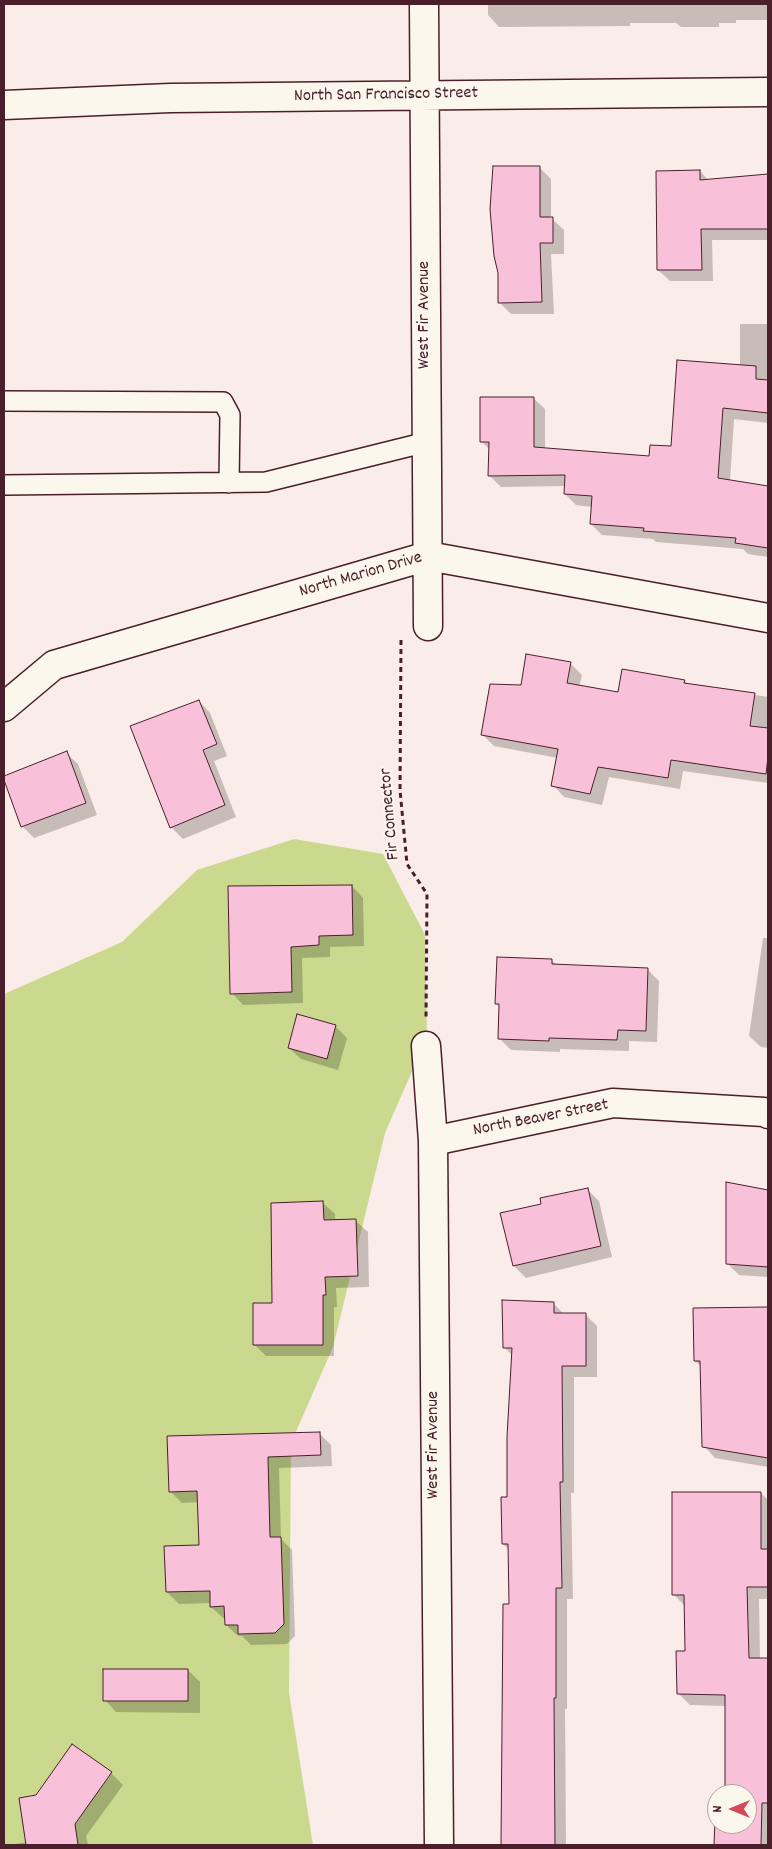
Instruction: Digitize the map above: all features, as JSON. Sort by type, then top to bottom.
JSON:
[{"type":"street","name":"West Fir Avenue","points":[[424,4],[428,626]]},
{"type":"street","name":"North San Francisco Street","points":[[4,105],[170,98],[768,92]]},
{"type":"street","name":"North Marion Drive","points":[[4,707],[54,665],[428,556],[768,618]]},
{"type":"street","name":"West Fir Avenue","points":[[426,1046],[433,1141],[439,1845]]},
{"type":"street","name":"North Beaver Street","points":[[433,1141],[613,1103],[764,1112],[768,1114]]},
{"type":"lane","points":[[4,401],[223,402],[230,415],[229,482]]},
{"type":"lane","points":[[4,485],[266,482],[427,442]]},
{"type":"path","name":"Fir Connector","points":[[426,1046],[427,894],[407,864],[400,790],[401,633],[428,626]]},
{"type":"green space","points":[[294,839],[383,854],[425,935],[427,1037],[385,1133],[333,1347],[291,1443],[289,1693],[313,1845],[4,1845],[4,994],[122,942],[197,870]]},
{"type":"building","points":[[493,166],[540,166],[540,217],[553,217],[553,243],[540,243],[542,302],[498,303],[498,273],[494,256],[490,209]]},
{"type":"building","points":[[700,170],[700,180],[768,174],[768,229],[701,229],[702,270],[657,270],[656,171]]},
{"type":"building","points":[[677,360],[756,366],[756,379],[768,380],[768,413],[723,408],[718,478],[768,486],[768,548],[735,543],[736,538],[643,531],[644,528],[590,524],[592,496],[564,494],[565,475],[488,476],[489,442],[480,442],[480,397],[534,397],[534,447],[649,456],[650,445],[671,446]]},
{"type":"building","points":[[526,654],[571,662],[567,683],[618,692],[622,669],[685,680],[684,683],[755,693],[750,726],[768,728],[766,774],[671,760],[668,778],[598,767],[590,794],[551,786],[558,749],[481,735],[490,684],[521,685]]},
{"type":"building","points":[[199,700],[217,744],[203,750],[225,805],[170,828],[130,726]]},
{"type":"building","points":[[67,751],[86,803],[21,827],[4,776]]},
{"type":"building","points":[[352,885],[353,935],[319,936],[319,945],[291,947],[292,992],[230,994],[228,886]]},
{"type":"building","points":[[497,957],[552,959],[552,964],[648,968],[646,1031],[618,1030],[617,1040],[549,1038],[549,1041],[498,1039],[499,1004],[495,1004]]},
{"type":"building","points":[[297,1014],[336,1025],[327,1059],[288,1048]]},
{"type":"building","points":[[726,1182],[768,1190],[768,1267],[726,1264]]},
{"type":"building","points":[[588,1188],[601,1246],[513,1266],[500,1213],[541,1204],[540,1198]]},
{"type":"building","points":[[323,1201],[324,1220],[356,1219],[358,1276],[325,1277],[326,1295],[323,1295],[323,1345],[253,1345],[253,1303],[272,1303],[271,1203]]},
{"type":"building","points":[[502,1300],[554,1302],[554,1313],[586,1313],[586,1366],[562,1366],[563,1482],[560,1482],[562,1588],[556,1588],[556,1698],[554,1698],[555,1845],[501,1845],[503,1604],[509,1604],[508,1544],[502,1544],[501,1497],[507,1497],[507,1437],[512,1348],[503,1348]]},
{"type":"building","points":[[768,1307],[768,1458],[702,1447],[700,1361],[694,1361],[693,1308]]},
{"type":"building","points":[[320,1432],[321,1455],[268,1457],[270,1537],[281,1537],[284,1624],[275,1633],[238,1634],[238,1625],[225,1625],[224,1606],[210,1607],[210,1591],[166,1592],[164,1546],[199,1545],[197,1491],[169,1492],[167,1436]]},
{"type":"building","points":[[672,1492],[761,1492],[761,1549],[768,1549],[768,1587],[747,1587],[749,1658],[768,1658],[768,1803],[762,1803],[761,1845],[714,1845],[714,1834],[757,1834],[757,1784],[725,1784],[725,1695],[677,1694],[676,1651],[685,1651],[684,1595],[672,1595]]},
{"type":"building","points":[[103,1669],[188,1669],[188,1701],[103,1701]]},
{"type":"building","points":[[72,1744],[112,1772],[75,1824],[78,1845],[26,1845],[19,1798],[36,1795]]}]
